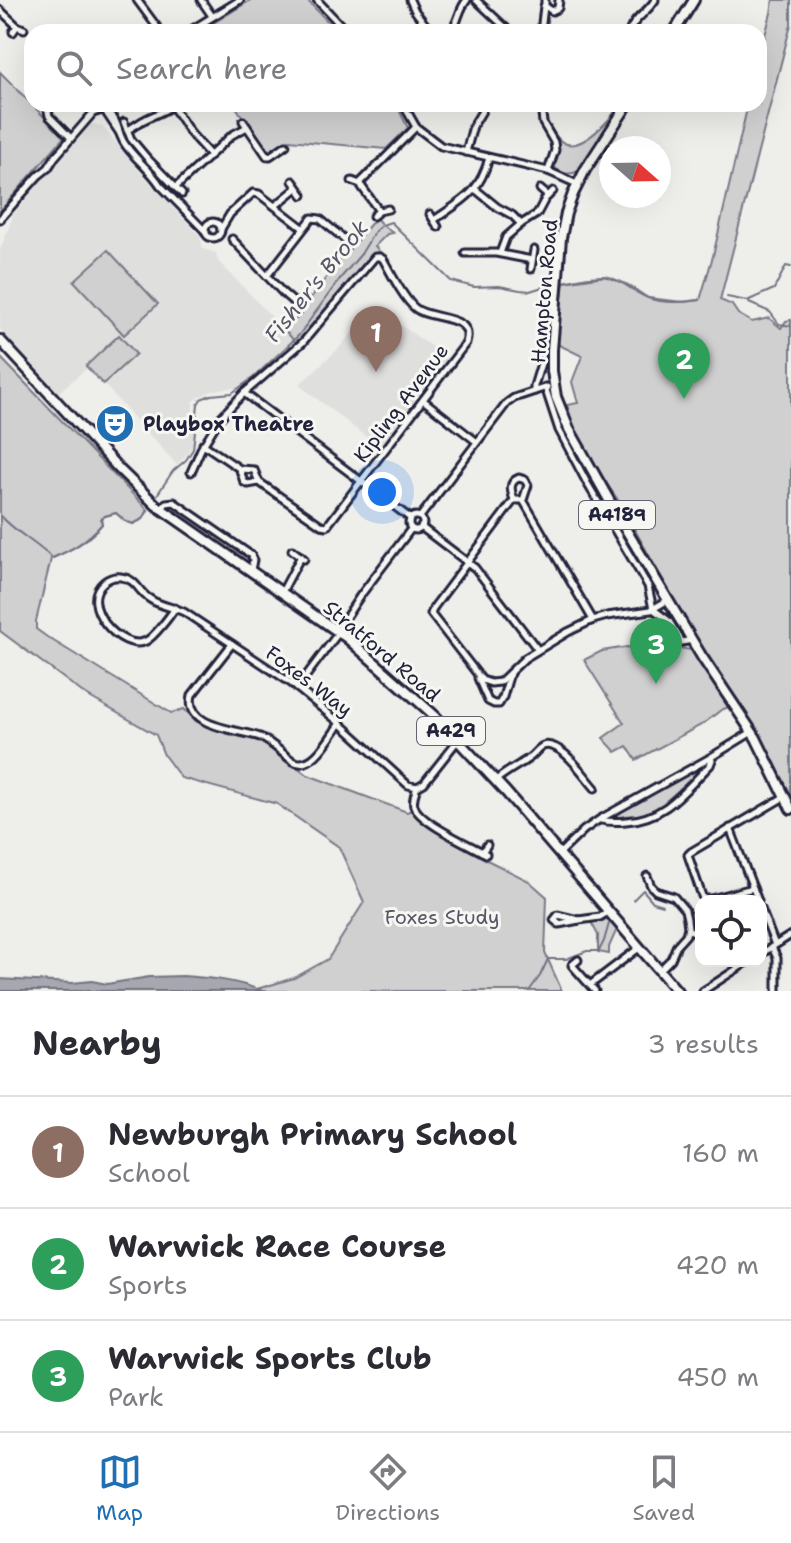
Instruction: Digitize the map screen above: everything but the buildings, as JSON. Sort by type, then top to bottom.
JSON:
[{"type":"main road","points":[[679,24],[694,0]]},
{"type":"main road","name":"Hampton Road","points":[[623,112],[577,184],[563,226],[550,386],[569,429],[628,534],[752,732]]},
{"type":"main road","name":"Stratford Road","points":[[0,340],[132,483],[162,509],[338,632],[397,680],[459,739],[609,911]]},
{"type":"main road","name":"A4189","points":[[752,732],[791,809]]},
{"type":"main road","name":"A429","points":[[609,911],[677,991]]},
{"type":"street","points":[[137,0],[155,24]]},
{"type":"street","points":[[201,0],[212,16]]},
{"type":"street","points":[[200,24],[240,0]]},
{"type":"street","points":[[317,0],[340,24]]},
{"type":"street","points":[[410,0],[425,24]]},
{"type":"street","points":[[456,24],[459,12],[467,0]]},
{"type":"street","points":[[476,0],[502,24]]},
{"type":"street","points":[[633,24],[655,0]]},
{"type":"street","points":[[543,22],[560,1]]},
{"type":"street","points":[[544,2],[548,10],[554,11]]},
{"type":"street","points":[[543,22],[544,2]]},
{"type":"street","points":[[1,13],[21,27],[13,32]]},
{"type":"street","points":[[48,112],[71,138]]},
{"type":"street","points":[[0,219],[96,112]]},
{"type":"street","points":[[107,112],[117,122],[126,145],[164,183],[210,237],[220,234],[230,214],[253,193],[259,194],[303,228]]},
{"type":"street","points":[[127,130],[163,112]]},
{"type":"street","points":[[177,112],[210,155]]},
{"type":"street","points":[[408,112],[416,127],[441,146],[548,171],[577,184]]},
{"type":"street","points":[[466,152],[473,126],[481,112]]},
{"type":"street","points":[[542,112],[543,123],[555,150],[548,171]]},
{"type":"street","points":[[243,121],[267,156],[286,145]]},
{"type":"street","points":[[124,122],[131,139],[182,194]]},
{"type":"street","points":[[176,187],[232,135],[247,127]]},
{"type":"street","points":[[360,184],[416,127]]},
{"type":"street","points":[[438,227],[432,217],[463,201],[475,189],[484,176],[489,158]]},
{"type":"street","points":[[293,181],[303,195]]},
{"type":"street","points":[[352,181],[360,184],[379,211]]},
{"type":"street","points":[[275,206],[297,188]]},
{"type":"street","points":[[475,189],[521,224]]},
{"type":"street","points":[[500,253],[506,237],[537,214],[551,194],[540,189]]},
{"type":"street","points":[[373,216],[388,209]]},
{"type":"street","points":[[206,232],[206,226],[230,214]]},
{"type":"street","points":[[192,217],[219,224],[221,229]]},
{"type":"street","points":[[267,276],[312,218],[317,218],[349,243]]},
{"type":"street","points":[[344,249],[354,236]]},
{"type":"street","points":[[232,239],[299,307]]},
{"type":"street","points":[[240,248],[248,240]]},
{"type":"street","points":[[472,243],[469,253],[500,253],[532,260]]},
{"type":"street","points":[[531,269],[534,250]]},
{"type":"street","name":"Kipling Avenue","points":[[244,393],[303,342],[371,260],[378,256],[416,309],[462,323],[468,332],[466,343],[331,523],[324,527],[259,482]]},
{"type":"street","points":[[534,391],[542,360],[545,308],[556,297]]},
{"type":"street","points":[[295,314],[305,300]]},
{"type":"street","points":[[420,517],[507,403],[550,386]]},
{"type":"street","name":"Hampton Road","points":[[550,386],[559,430],[648,586],[653,609]]},
{"type":"street","points":[[191,472],[203,444],[220,418],[244,393],[410,518]]},
{"type":"street","points":[[423,400],[477,442]]},
{"type":"street","points":[[203,444],[240,469],[254,470],[259,482],[244,482],[240,469]]},
{"type":"street","points":[[593,620],[523,500],[528,485],[519,478],[511,486],[514,500],[431,614],[475,673],[491,683],[500,682],[515,666],[538,650],[593,620],[653,609],[668,600]]},
{"type":"street","points":[[514,500],[523,500]]},
{"type":"street","name":"Stratford Road","points":[[162,509],[166,503],[174,502],[251,555],[250,571]]},
{"type":"street","points":[[410,518],[416,515],[423,522],[417,530],[411,529]]},
{"type":"street","points":[[410,518],[411,529]]},
{"type":"street","points":[[421,527],[475,568],[538,650]]},
{"type":"street","points":[[297,688],[360,596],[411,529]]},
{"type":"street","points":[[282,592],[302,558],[292,550]]},
{"type":"street","name":"Foxes Way","points":[[175,608],[150,638],[137,643],[123,638],[109,627],[98,613],[95,598],[100,586],[113,577],[124,577],[134,582],[150,600],[175,608],[297,688],[408,785],[417,787]]},
{"type":"street","points":[[653,609],[669,621],[682,642],[692,640]]},
{"type":"street","points":[[232,644],[192,695],[192,709],[200,720],[260,737],[302,764],[311,761],[340,723]]},
{"type":"street","points":[[475,673],[488,701],[499,704],[510,672]]},
{"type":"street","points":[[560,853],[600,819],[752,732]]},
{"type":"street","points":[[459,739],[424,783],[417,787],[413,800],[416,810],[444,833],[484,853],[487,845]]},
{"type":"street","points":[[496,780],[547,745],[561,750],[582,778],[595,788]]},
{"type":"street","points":[[600,819],[607,822],[640,820],[658,814],[710,765],[710,758]]},
{"type":"street","points":[[753,888],[703,899],[688,858],[691,852],[785,796]]},
{"type":"street","points":[[730,828],[756,895]]},
{"type":"street","points":[[641,885],[648,879],[656,891],[673,895],[686,915],[688,930],[671,959],[659,971]]},
{"type":"street","points":[[579,920],[600,917],[609,911]]},
{"type":"street","points":[[767,928],[777,958],[777,991]]},
{"type":"street","points":[[688,930],[695,932]]},
{"type":"street","points":[[767,950],[791,935]]},
{"type":"street","points":[[590,985],[640,948]]},
{"type":"street","points":[[578,960],[572,965],[595,991]]},
{"type":"street","points":[[703,991],[740,967]]},
{"type":"shaded area","points":[[91,124],[102,126],[200,236],[203,249],[216,253],[218,261],[294,340],[239,394],[233,388],[214,390],[193,402],[193,444],[177,465],[88,367],[58,393],[0,329],[0,250],[14,213]]},
{"type":"shaded area","points":[[375,307],[449,359],[382,449],[299,385],[338,349]]},
{"type":"shaded area","points":[[183,976],[233,982],[262,991],[0,991],[0,979],[107,984],[149,977]]},
{"type":"green space","points":[[251,0],[307,0],[330,24],[212,24]]},
{"type":"green space","points":[[773,0],[791,0],[791,24],[720,300],[732,305],[738,314],[752,322],[769,318],[781,328],[791,320],[791,801],[767,750],[694,635],[618,500],[577,436],[567,405],[578,403],[572,382],[582,356],[557,344],[564,282],[605,276],[628,285],[648,298],[683,302],[700,300],[746,112],[767,112],[767,28]]},
{"type":"green space","points":[[0,72],[24,96],[24,112],[39,112],[64,137],[0,211]]},
{"type":"green space","points":[[239,112],[400,112],[408,128],[386,149],[289,140],[266,152]]},
{"type":"green space","points":[[614,112],[619,112],[603,136],[599,136],[599,141],[578,171],[567,173],[556,169],[557,146],[551,128],[564,143],[571,144],[588,138]]},
{"type":"green space","points":[[376,218],[393,233],[387,234],[375,246],[379,251],[297,344],[281,326],[291,314],[295,317],[299,314],[343,255]]},
{"type":"green space","points":[[108,250],[158,304],[124,335],[74,281]]},
{"type":"green space","points":[[119,335],[136,354],[103,384],[86,366]]},
{"type":"green space","name":"Foxes Study","points":[[0,357],[148,510],[143,519],[133,524],[116,513],[105,516],[101,519],[102,524],[85,540],[51,559],[36,629],[171,713],[184,709],[196,721],[267,745],[308,775],[407,812],[412,810],[418,818],[487,860],[529,881],[547,897],[545,953],[562,991],[257,989],[294,978],[328,959],[364,902],[339,847],[277,804],[181,778],[164,755],[156,735],[86,695],[0,631]]},
{"type":"green space","points":[[627,647],[649,651],[691,650],[729,707],[636,760],[627,746],[616,752],[603,738],[624,723],[584,660],[602,651]]},
{"type":"green space","points":[[708,765],[685,789],[682,787],[665,802],[668,805],[640,819],[639,815],[611,819],[611,816]]},
{"type":"green space","points":[[608,917],[617,929],[609,954],[598,952],[598,935],[591,922]]},
{"type":"waterway","name":"Fisher's Brook","points":[[157,495],[193,449],[201,399],[232,393],[299,335],[382,225],[391,222],[451,281],[474,287],[499,286],[530,291],[552,284]]},
{"type":"waterway","name":"Fisher's Brook","points":[[727,297],[747,301],[774,289],[786,266],[791,267]]},
{"type":"waterway","name":"Fisher's Brook","points":[[564,282],[602,276],[654,300],[700,300]]},
{"type":"waterway","points":[[749,303],[770,312],[779,324],[791,326]]},
{"type":"waterway","name":"Fisher's Brook","points":[[0,515],[52,558],[85,540],[97,530],[105,516],[116,513],[133,524],[143,519],[148,510]]},
{"type":"waterway","points":[[633,900],[643,890],[653,902],[662,905]]},
{"type":"waterway","points":[[529,991],[548,959],[566,959],[587,951],[599,951],[610,920]]},
{"type":"place","name":"Newburgh Primary School","points":[[376,372]]},
{"type":"place","name":"Warwick Race Course","points":[[684,399]]},
{"type":"place","name":"Playbox Theatre","points":[[115,424]]},
{"type":"place","name":"Warwick Sports Club","points":[[656,684]]}]
